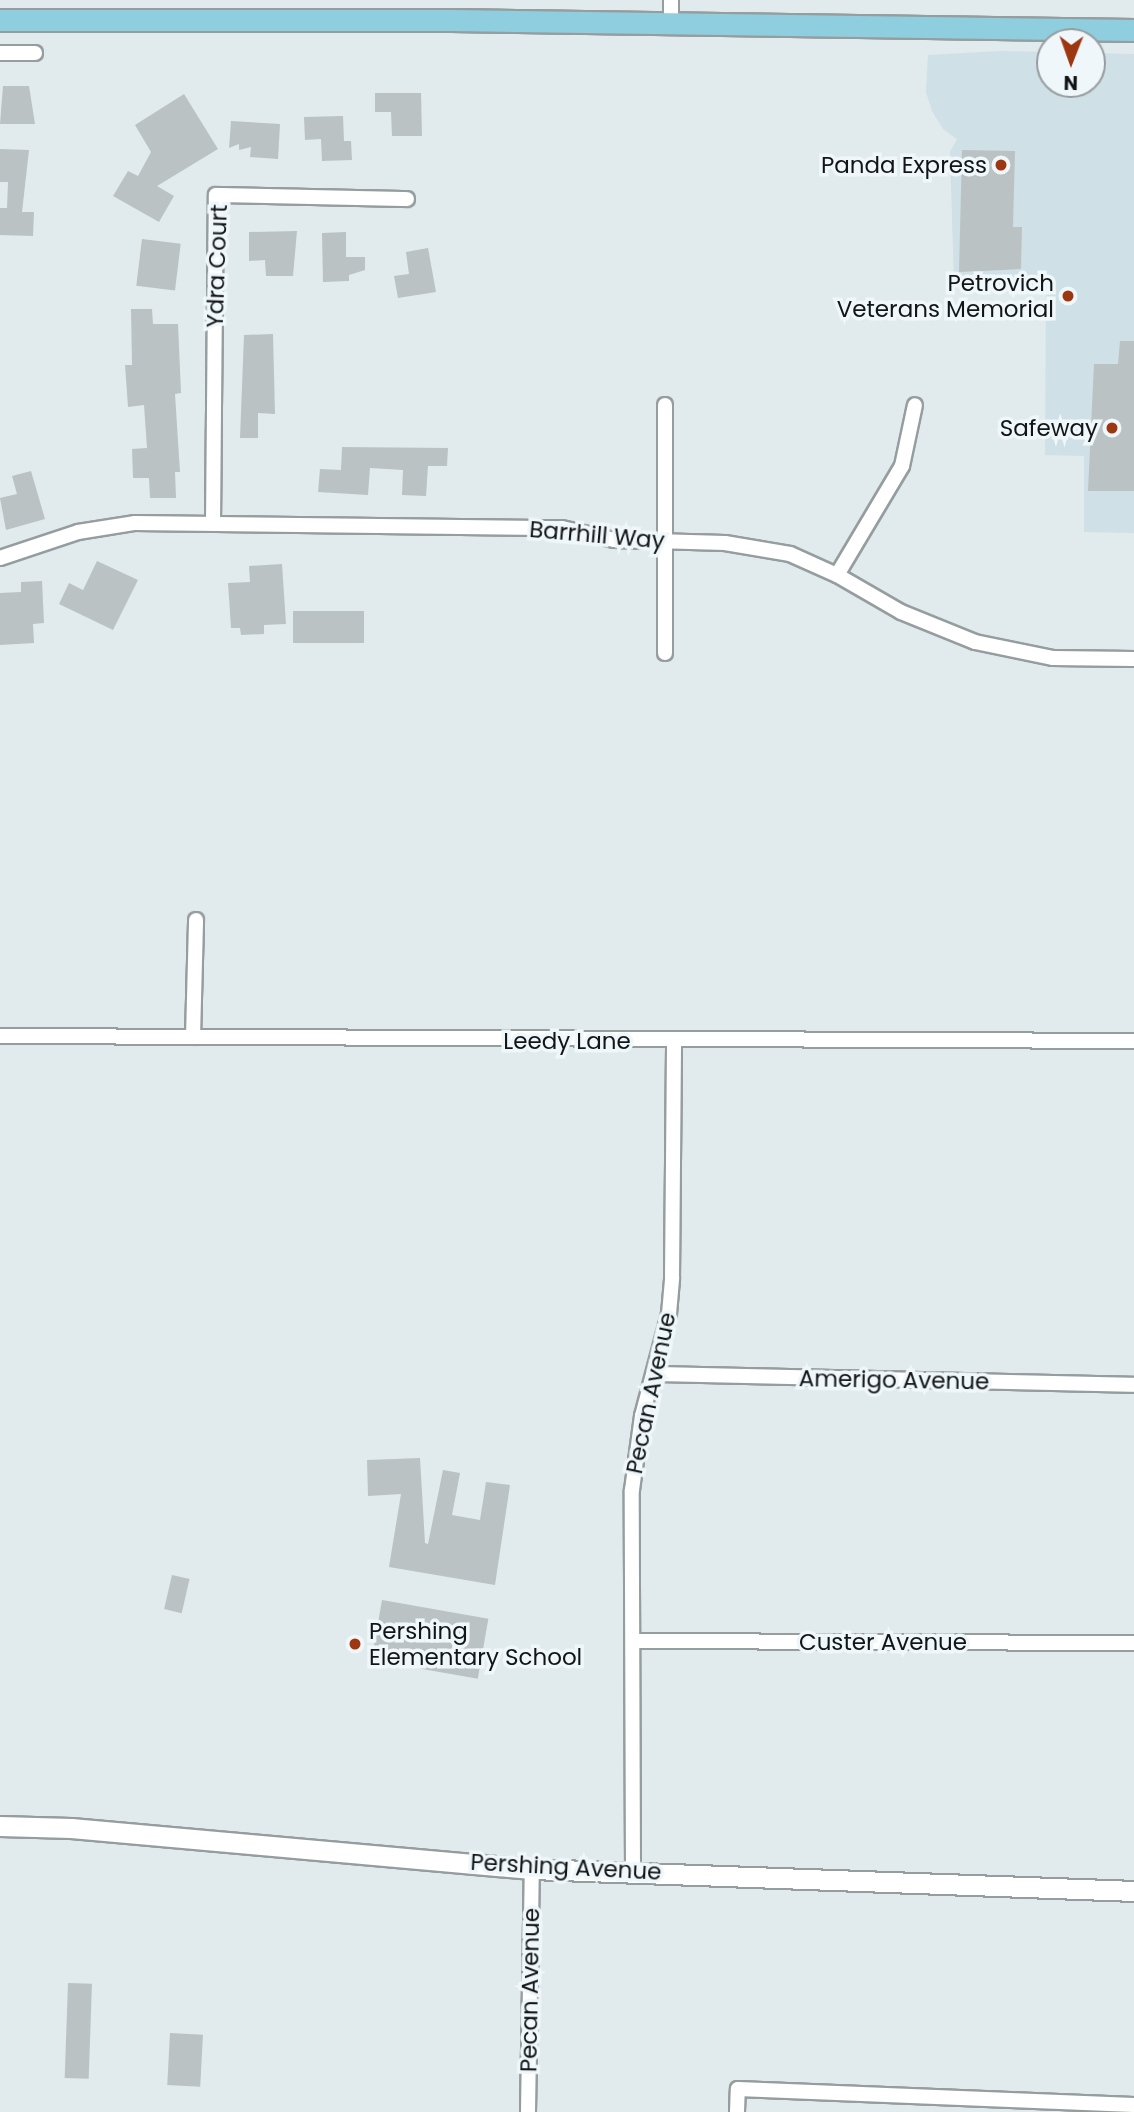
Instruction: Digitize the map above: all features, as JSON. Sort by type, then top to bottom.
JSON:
[{"type":"main road","points":[[0,20],[1134,30]]},
{"type":"street","points":[[671,0],[671,24]]},
{"type":"street","points":[[0,53],[35,53]]},
{"type":"street","name":"Ydra Court","points":[[213,523],[216,195],[407,199]]},
{"type":"street","points":[[665,405],[666,653]]},
{"type":"street","points":[[837,575],[902,466],[915,405]]},
{"type":"street","name":"Barrhill Way","points":[[0,558],[106,526],[213,523],[562,528],[614,540],[760,548],[790,554],[837,575],[901,612],[975,642],[1053,658],[1134,659]]},
{"type":"street","points":[[193,1037],[196,920]]},
{"type":"street","name":"Leedy Lane","points":[[0,1036],[1134,1041]]},
{"type":"street","name":"Pecan Avenue","points":[[633,1870],[632,1490],[642,1416],[654,1374],[672,1277],[674,1041]]},
{"type":"street","name":"Amerigo Avenue","points":[[654,1374],[1134,1385]]},
{"type":"street","name":"Custer Avenue","points":[[633,1641],[1134,1643]]},
{"type":"street","name":"Pershing Avenue","points":[[0,1826],[71,1828],[532,1869],[633,1870],[1134,1891]]},
{"type":"street","name":"Pecan Avenue","points":[[528,2112],[532,1869]]},
{"type":"street","points":[[737,2112],[738,2089],[1134,2105]]},
{"type":"shaded area","points":[[1036,52],[1036,98],[1106,98],[1106,53],[1134,54],[1134,533],[1084,532],[1084,456],[1045,455],[1046,285],[954,283],[950,152],[957,139],[943,129],[932,111],[926,92],[928,55]]},
{"type":"building","points":[[3,86],[29,86],[35,124],[0,124]]},
{"type":"building","points":[[375,93],[421,93],[422,136],[392,136],[391,112],[375,112]]},
{"type":"building","points":[[184,94],[218,149],[157,186],[174,196],[159,222],[113,196],[128,171],[138,176],[151,152],[135,125]]},
{"type":"building","points":[[343,116],[344,141],[351,141],[352,160],[322,161],[321,139],[305,140],[304,117]]},
{"type":"building","points":[[231,121],[280,124],[278,159],[250,157],[251,147],[239,150],[239,144],[229,148]]},
{"type":"building","points":[[0,149],[29,150],[22,212],[34,212],[33,236],[0,235],[0,208],[7,208],[8,182],[0,182]]},
{"type":"building","points":[[962,150],[1015,151],[1013,227],[1022,227],[1021,269],[959,272]]},
{"type":"building","points":[[297,231],[293,276],[266,276],[265,260],[249,261],[249,232]]},
{"type":"building","points":[[346,232],[346,257],[365,257],[365,270],[349,275],[349,281],[323,282],[322,233]]},
{"type":"building","points":[[142,239],[181,244],[175,290],[136,286]]},
{"type":"building","points":[[428,248],[436,292],[398,298],[394,276],[409,274],[406,252]]},
{"type":"building","points":[[131,309],[152,309],[153,324],[178,324],[181,393],[175,394],[180,472],[175,472],[176,498],[150,498],[149,478],[133,478],[132,449],[147,448],[144,405],[128,407],[125,365],[132,365]]},
{"type":"building","points":[[273,334],[275,414],[258,413],[258,438],[240,438],[244,335]]},
{"type":"building","name":"Safeway","points":[[1120,341],[1134,341],[1134,491],[1088,491],[1094,364],[1118,364]]},
{"type":"building","points":[[342,447],[448,448],[447,466],[428,466],[426,496],[402,495],[403,470],[370,468],[368,495],[318,492],[320,469],[341,470]]},
{"type":"building","points":[[31,471],[45,519],[6,530],[0,498],[17,494],[12,476]]},
{"type":"building","points":[[97,561],[138,580],[113,630],[59,604],[69,583],[83,590]]},
{"type":"building","points":[[282,564],[286,624],[264,625],[264,634],[241,635],[240,628],[231,628],[228,583],[250,582],[249,566]]},
{"type":"building","points":[[42,581],[44,623],[33,624],[34,643],[0,645],[0,593],[21,592],[21,582]]},
{"type":"building","points":[[293,611],[364,611],[364,643],[293,643]]},
{"type":"building","points":[[420,1458],[425,1543],[428,1544],[443,1470],[460,1473],[452,1515],[480,1520],[486,1482],[510,1485],[495,1585],[389,1567],[401,1494],[368,1496],[367,1460]]},
{"type":"building","points":[[172,1575],[190,1579],[182,1613],[164,1609]]},
{"type":"building","points":[[382,1600],[488,1619],[478,1679],[371,1660]]},
{"type":"building","points":[[68,1983],[92,1984],[89,2079],[65,2078]]},
{"type":"building","points":[[170,2033],[203,2035],[200,2087],[167,2085]]},
{"type":"place","name":"Panda Express","points":[[1001,165]]},
{"type":"place","name":"Petrovich Veterans Memorial","points":[[1068,296]]},
{"type":"place","name":"Safeway","points":[[1112,428]]},
{"type":"place","name":"Pershing Elementary School","points":[[355,1644]]}]
